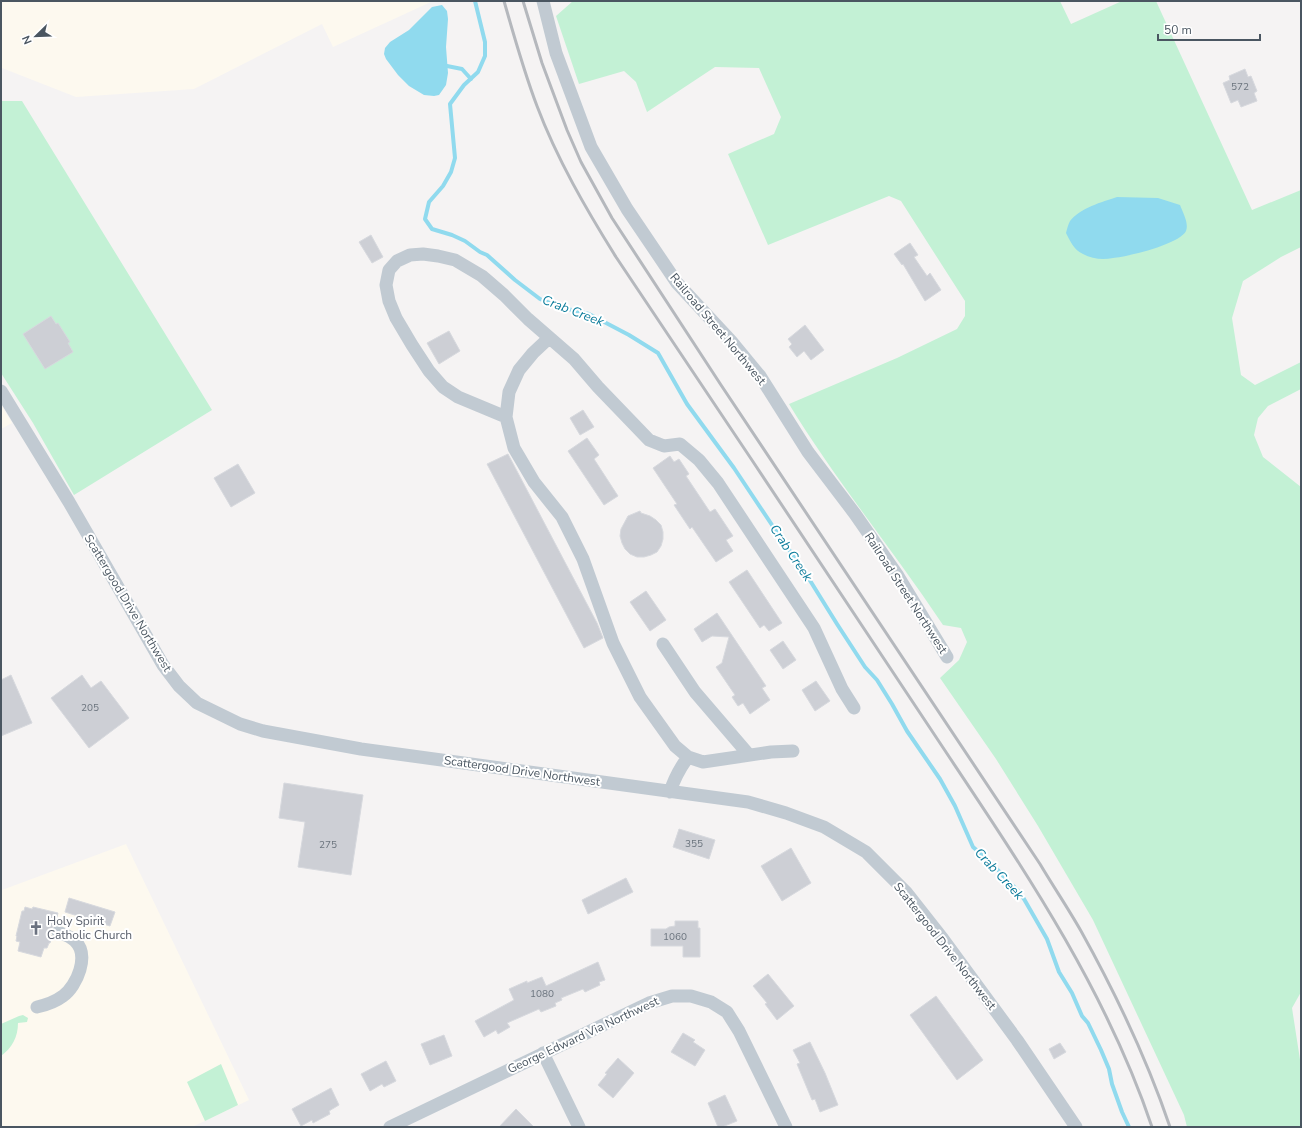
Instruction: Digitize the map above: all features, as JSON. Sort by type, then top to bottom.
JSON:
[{"type":"street","name":"Railroad Street Northwest","points":[[543,1],[556,53],[591,147],[627,209],[677,283],[731,341],[760,376],[808,452],[855,514],[898,576],[947,657]]},
{"type":"street","points":[[506,417],[458,397],[444,387],[429,371],[400,325],[389,301],[386,285],[389,270],[397,261],[410,255],[423,254],[438,256],[454,260],[482,276],[574,359],[598,387],[649,440],[664,446],[680,444],[699,460],[718,483],[814,628],[842,689],[854,708]]},
{"type":"street","points":[[549,338],[533,352],[519,370],[509,392],[506,417],[514,448],[534,482],[562,517],[583,559],[613,642],[640,697],[675,746],[688,757],[703,762],[771,752],[793,751]]},
{"type":"street","name":"Scattergood Drive Northwest","points":[[1,390],[69,502],[163,665],[179,686],[197,703],[240,724],[278,733],[362,749],[748,802],[786,813],[824,827],[866,852],[906,892],[943,939],[1017,1040],[1076,1127]]},
{"type":"street","points":[[663,644],[695,692],[748,755]]},
{"type":"street","points":[[670,792],[680,768],[688,757]]},
{"type":"street","points":[[37,1006],[51,1003],[64,996],[72,988],[79,971],[81,959],[80,948],[75,941],[58,932]]},
{"type":"street","name":"George Edward Via Northwest","points":[[390,1127],[649,1003],[672,996],[691,996],[711,1002],[727,1012],[740,1031],[786,1127]]},
{"type":"street","points":[[543,1053],[579,1127]]},
{"type":"shaded area","points":[[1,1],[433,1],[333,47],[322,24],[194,89],[76,97],[2,68]]},
{"type":"shaded area","points":[[1,405],[12,423],[1,429]]},
{"type":"shaded area","points":[[126,844],[249,1100],[192,1127],[1,1127],[1,889],[2,890]]},
{"type":"green space","points":[[573,1],[1060,1],[1071,24],[1122,1],[1156,1],[1252,210],[1301,190],[1301,247],[1281,257],[1243,281],[1232,318],[1241,375],[1255,385],[1301,362],[1301,389],[1268,406],[1258,418],[1254,435],[1263,457],[1301,487],[1301,992],[1292,1008],[1301,1066],[1301,1127],[1187,1127],[1184,1115],[1093,920],[1038,826],[996,759],[940,678],[959,660],[967,642],[961,628],[943,625],[845,488],[789,404],[897,358],[957,329],[965,316],[965,301],[901,201],[889,196],[768,245],[728,154],[774,134],[781,117],[759,68],[715,67],[647,112],[636,82],[624,71],[579,84],[556,16]]},
{"type":"green space","points":[[1,101],[22,101],[212,410],[74,495],[33,423],[1,373]]},
{"type":"green space","points":[[23,1015],[28,1018],[27,1022],[18,1023],[14,1042],[1,1056],[1,1024]]},
{"type":"green space","points":[[221,1064],[238,1105],[205,1121],[187,1082]]},
{"type":"water","points":[[442,5],[447,11],[448,19],[446,47],[448,73],[446,85],[439,95],[424,95],[409,86],[398,75],[386,59],[384,54],[385,48],[390,42],[409,30],[432,7]]},
{"type":"water","points":[[1117,197],[1158,198],[1180,205],[1186,221],[1186,231],[1182,236],[1174,241],[1129,255],[1109,259],[1086,256],[1077,250],[1066,233],[1070,221],[1079,212],[1098,203]]},
{"type":"building","points":[[1245,69],[1248,77],[1251,76],[1257,91],[1254,93],[1257,101],[1241,107],[1238,100],[1231,103],[1223,83],[1230,80],[1229,76]]},
{"type":"building","points":[[371,235],[383,257],[372,263],[359,242]]},
{"type":"building","points":[[910,243],[918,255],[914,257],[927,276],[930,273],[941,290],[925,301],[903,264],[902,265],[894,254]]},
{"type":"building","points":[[51,316],[56,324],[58,323],[70,342],[68,343],[73,352],[45,369],[23,334]]},
{"type":"building","points":[[805,325],[824,350],[811,360],[804,351],[797,357],[789,347],[792,344],[788,339]]},
{"type":"building","points":[[449,331],[460,351],[439,364],[427,343]]},
{"type":"building","points":[[583,410],[594,427],[580,435],[570,418]]},
{"type":"building","points":[[587,438],[599,455],[594,459],[618,496],[604,505],[568,451]]},
{"type":"building","points":[[508,454],[597,623],[603,638],[584,648],[487,464]]},
{"type":"building","points":[[670,456],[674,462],[679,459],[689,474],[686,476],[710,512],[715,509],[733,536],[726,540],[733,551],[716,562],[692,527],[690,529],[674,505],[677,504],[653,468]]},
{"type":"building","points":[[238,464],[255,493],[231,507],[214,478]]},
{"type":"building","points":[[640,511],[641,513],[656,520],[661,525],[663,532],[661,546],[657,552],[644,557],[637,557],[630,554],[625,549],[620,536],[621,529],[628,516]]},
{"type":"building","points":[[747,570],[782,623],[769,631],[764,625],[760,628],[729,582]]},
{"type":"building","points":[[646,591],[666,620],[650,631],[630,602]]},
{"type":"building","points":[[717,613],[766,686],[762,688],[770,700],[750,714],[743,703],[738,706],[732,697],[735,695],[716,667],[722,663],[729,637],[712,636],[702,642],[694,629]]},
{"type":"building","points":[[783,641],[796,660],[783,669],[770,650]]},
{"type":"building","points":[[11,675],[32,723],[1,736],[1,680]]},
{"type":"building","points":[[82,675],[91,688],[101,681],[129,718],[89,748],[51,698]]},
{"type":"building","points":[[816,681],[830,701],[815,711],[802,690]]},
{"type":"building","points":[[284,783],[363,795],[351,875],[298,867],[305,822],[279,818]]},
{"type":"building","points":[[679,829],[715,840],[709,859],[673,847]]},
{"type":"building","points":[[791,848],[811,883],[782,901],[761,866]]},
{"type":"building","points":[[626,878],[633,892],[588,914],[582,900]]},
{"type":"building","points":[[69,898],[115,912],[110,926],[65,912]]},
{"type":"building","name":"Holy Spirit Catholic Church","points":[[25,907],[32,909],[33,907],[58,913],[55,925],[50,930],[52,937],[50,943],[47,948],[44,948],[41,957],[18,951],[20,942],[16,941],[16,936],[22,911],[24,911]]},
{"type":"building","points":[[675,921],[698,921],[698,928],[700,928],[700,957],[683,957],[683,946],[651,946],[651,929],[666,929],[675,926]]},
{"type":"building","points":[[598,962],[605,980],[599,982],[600,985],[585,992],[583,989],[561,998],[562,1000],[555,1003],[556,1006],[541,1012],[539,1009],[507,1023],[510,1027],[498,1034],[496,1030],[484,1037],[475,1021],[514,1000],[509,989],[527,981],[527,983],[542,977],[546,986]]},
{"type":"building","points":[[768,974],[794,1006],[777,1020],[765,1004],[767,1003],[753,986]]},
{"type":"building","points":[[936,996],[983,1060],[957,1080],[910,1015]]},
{"type":"building","points":[[683,1033],[695,1040],[693,1042],[705,1050],[695,1066],[671,1052]]},
{"type":"building","points":[[444,1035],[452,1056],[430,1065],[421,1044]]},
{"type":"building","points":[[810,1042],[838,1105],[820,1112],[815,1099],[812,1100],[797,1064],[800,1063],[793,1050]]},
{"type":"building","points":[[1060,1043],[1066,1052],[1054,1059],[1049,1049]]},
{"type":"building","points":[[618,1058],[634,1073],[613,1098],[598,1085],[607,1074],[605,1073]]},
{"type":"building","points":[[386,1061],[396,1081],[384,1087],[382,1084],[370,1091],[361,1074]]},
{"type":"building","points":[[331,1088],[339,1105],[329,1111],[330,1114],[313,1123],[312,1120],[301,1126],[292,1109]]},
{"type":"building","points":[[725,1095],[737,1121],[722,1127],[718,1127],[708,1103]]},
{"type":"building","points":[[516,1109],[534,1127],[499,1127]]},
{"type":"waterway","name":"Crab Creek","points":[[475,1],[485,42],[485,56],[478,72],[464,85],[450,104],[455,158],[451,172],[443,186],[429,202],[425,219],[432,229],[465,241],[480,252],[487,255],[515,280],[540,299],[563,308],[589,314],[629,335],[658,353],[687,404],[734,468],[801,566],[865,667],[877,680],[907,731],[940,779],[955,806],[973,847],[988,860],[1024,899],[1047,939],[1059,972],[1072,993],[1082,1016],[1088,1023],[1101,1050],[1109,1069],[1112,1084],[1122,1112],[1129,1127]]},
{"type":"waterway","name":"Crab Creek","points":[[447,66],[462,69],[471,79]]},
{"type":"railway","points":[[504,1],[523,67],[537,106],[563,164],[583,202],[616,257],[993,823],[1054,920],[1108,1021],[1132,1073],[1152,1127]]},
{"type":"railway","points":[[523,1],[542,63],[567,130],[581,162],[612,218],[721,385],[1040,864],[1071,914],[1130,1027],[1170,1127]]},
{"type":"place","name":"Holy Spirit Catholic Church","points":[[36,928]]}]
